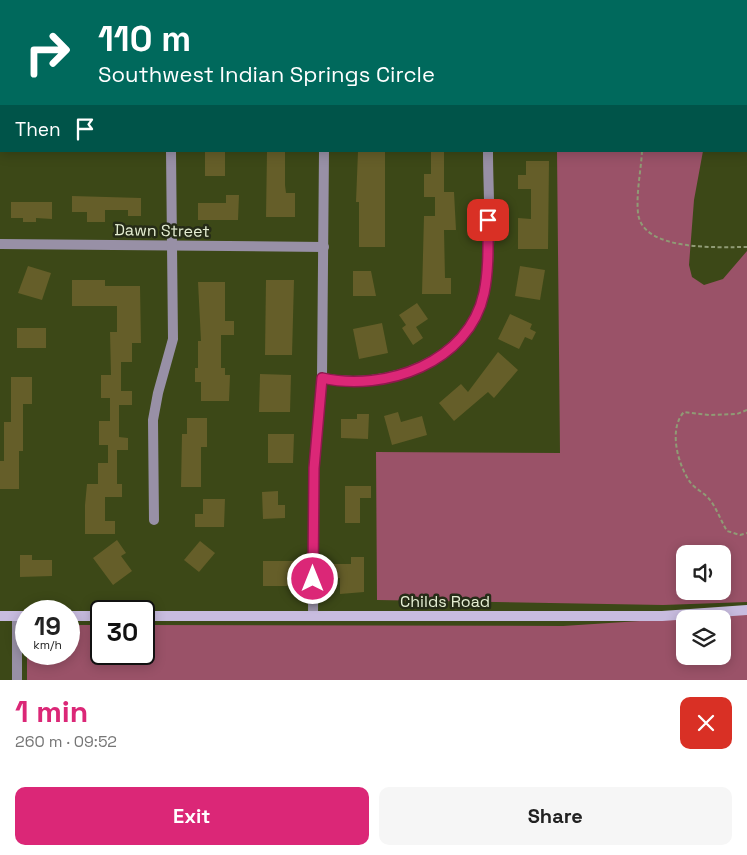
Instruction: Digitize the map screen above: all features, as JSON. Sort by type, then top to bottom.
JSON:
[{"type":"street","points":[[154,520],[153,420],[158,393],[173,339],[171,152]]},
{"type":"street","points":[[313,616],[314,468],[322,378],[324,152]]},
{"type":"street","points":[[322,378],[363,382],[383,380],[415,370],[444,352],[469,325],[484,294],[487,270],[488,152]]},
{"type":"street","name":"Dawn Street","points":[[0,244],[324,247]]},
{"type":"street","name":"Childs Road","points":[[155,616],[662,616],[747,610]]},
{"type":"street","points":[[0,616],[15,616]]},
{"type":"street","points":[[17,680],[18,665]]},
{"type":"path","points":[[642,152],[638,214],[642,225],[652,235],[664,241],[697,245],[747,247]]},
{"type":"path","points":[[747,410],[737,414],[709,415],[684,412],[679,417],[676,447],[690,482],[710,500],[728,531],[740,535],[747,533]]},
{"type":"shaded area","points":[[557,152],[703,152],[694,200],[689,265],[692,277],[704,285],[723,279],[747,251],[747,602],[663,605],[377,600],[376,452],[560,453]]},
{"type":"shaded area","points":[[747,614],[747,680],[27,680],[27,665],[80,665],[80,625],[90,625],[90,665],[155,665],[155,625],[563,626],[676,619],[676,665],[731,665],[731,615]]},
{"type":"building","points":[[205,152],[225,152],[225,176],[205,176]]},
{"type":"building","points":[[267,152],[285,152],[286,193],[295,193],[295,217],[266,217]]},
{"type":"building","points":[[358,152],[385,152],[385,247],[359,247],[359,202],[356,202]]},
{"type":"building","points":[[431,152],[444,152],[444,192],[454,192],[456,230],[444,230],[445,278],[451,278],[451,294],[422,294],[424,216],[435,216],[435,197],[424,197],[424,174],[431,174]]},
{"type":"building","points":[[526,161],[549,161],[548,249],[518,249],[518,218],[531,219],[531,189],[518,189],[518,175],[526,175]]},
{"type":"building","points":[[226,195],[239,195],[238,220],[198,220],[198,203],[226,203]]},
{"type":"building","points":[[72,196],[141,198],[141,216],[128,216],[128,210],[105,210],[105,222],[87,222],[87,212],[72,212]]},
{"type":"building","points":[[11,202],[52,202],[52,219],[36,218],[36,222],[23,222],[23,218],[11,218]]},
{"type":"building","points":[[28,266],[51,273],[42,300],[18,293]]},
{"type":"building","points":[[520,266],[545,270],[540,300],[515,296]]},
{"type":"building","points":[[353,271],[371,271],[376,296],[353,296]]},
{"type":"building","points":[[72,280],[105,280],[105,286],[140,286],[141,343],[132,343],[132,362],[121,362],[121,391],[132,391],[132,405],[119,405],[119,437],[128,438],[128,450],[117,450],[117,484],[122,484],[122,497],[105,497],[105,521],[115,521],[115,534],[85,534],[85,505],[87,484],[98,484],[98,463],[108,463],[108,445],[99,445],[99,421],[110,421],[110,398],[101,398],[101,375],[111,375],[110,332],[117,332],[117,306],[72,306]]},
{"type":"building","points":[[266,280],[294,280],[292,355],[265,355]]},
{"type":"building","points":[[198,282],[225,282],[225,321],[234,321],[234,335],[221,335],[221,368],[225,368],[225,375],[230,375],[229,401],[201,401],[201,382],[195,382],[195,368],[198,368],[198,341],[201,341]]},
{"type":"building","points":[[417,303],[428,319],[416,327],[423,338],[413,345],[402,328],[406,325],[399,315]]},
{"type":"building","points":[[510,314],[532,324],[530,329],[536,332],[532,340],[525,337],[519,349],[498,339]]},
{"type":"building","points":[[382,323],[388,353],[359,359],[353,329]]},
{"type":"building","points":[[17,328],[46,328],[46,348],[17,348]]},
{"type":"building","points":[[498,352],[518,370],[494,398],[488,392],[454,421],[439,403],[461,384],[468,392]]},
{"type":"building","points":[[260,374],[291,375],[290,412],[259,412]]},
{"type":"building","points":[[11,377],[32,377],[32,404],[23,404],[23,451],[19,451],[19,489],[0,489],[0,461],[4,461],[4,422],[11,422]]},
{"type":"building","points":[[398,412],[401,422],[422,416],[427,435],[392,445],[384,416]]},
{"type":"building","points":[[357,414],[369,414],[368,439],[341,438],[341,419],[357,419]]},
{"type":"building","points":[[187,418],[207,418],[207,447],[201,447],[201,487],[181,487],[182,434],[187,434]]},
{"type":"building","points":[[268,434],[294,434],[293,463],[268,463]]},
{"type":"building","points":[[345,486],[371,486],[371,498],[360,498],[360,523],[345,523]]},
{"type":"building","points":[[278,491],[278,505],[285,505],[285,518],[263,519],[262,492]]},
{"type":"building","points":[[203,499],[225,499],[224,527],[195,527],[195,514],[203,514]]},
{"type":"building","points":[[117,540],[126,553],[121,556],[132,571],[113,585],[93,558]]},
{"type":"building","points":[[200,541],[215,553],[199,572],[184,560]]},
{"type":"building","points":[[20,555],[32,555],[32,560],[52,560],[52,576],[20,577]]},
{"type":"building","points":[[351,557],[364,557],[364,592],[340,594],[340,578],[333,578],[333,564],[351,564]]},
{"type":"building","points":[[263,561],[294,561],[294,586],[263,586]]},
{"type":"route","points":[[313,579],[314,468],[317,417],[322,378],[348,382],[377,381],[415,370],[434,360],[453,345],[476,314],[484,294],[488,255],[488,220]]}]
